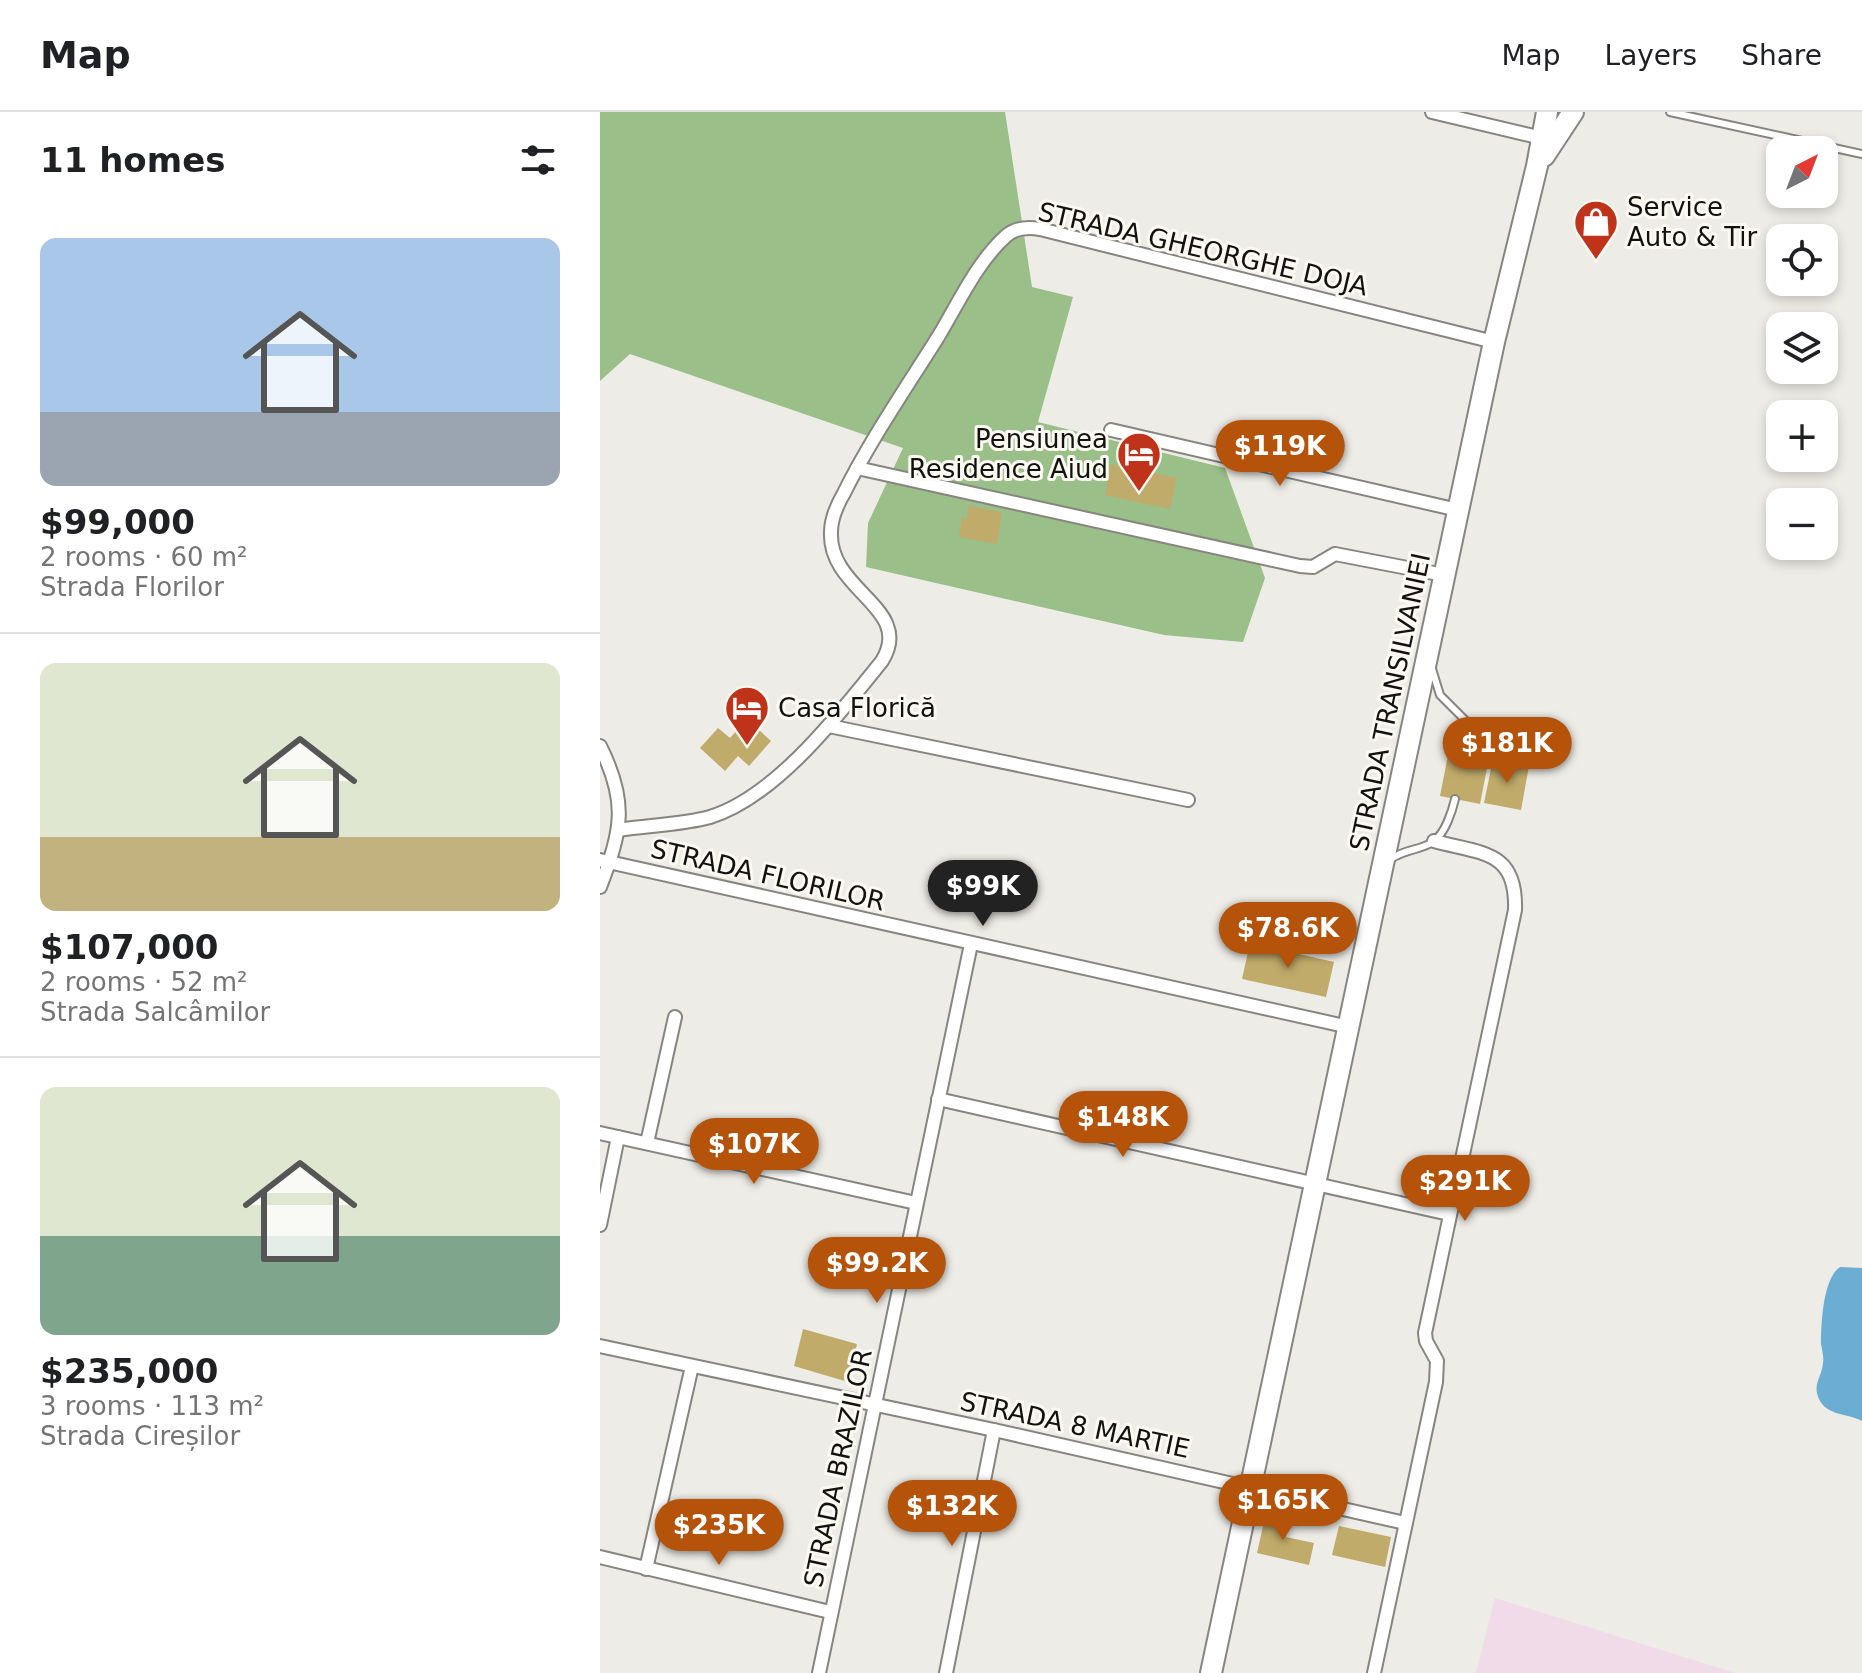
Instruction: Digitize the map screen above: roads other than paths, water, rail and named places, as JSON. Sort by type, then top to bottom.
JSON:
[{"type":"main road","name":"STRADA TRANSILVANIEI","points":[[1211,1673],[1494,342],[1547,112]]},
{"type":"main road","name":"STRADA TRANSILVANIEI","points":[[1537,166],[1570,112]]},
{"type":"street","points":[[1432,112],[1542,138]]},
{"type":"street","name":"STRADA GHEORGHE DOJA","points":[[618,830],[708,818],[729,810],[767,784],[829,726],[882,661],[891,640],[887,621],[847,578],[833,557],[830,536],[832,520],[857,468],[980,268],[1006,236],[1026,227],[1494,342]]},
{"type":"street","points":[[1111,430],[1458,510]]},
{"type":"street","points":[[857,468],[1300,566],[1313,567],[1335,554],[1444,575]]},
{"type":"street","points":[[829,726],[1188,800]]},
{"type":"street","points":[[600,746],[618,789],[618,830],[605,860],[600,887]]},
{"type":"street","points":[[1374,1673],[1436,1382],[1437,1361],[1425,1333],[1515,910],[1516,889],[1511,874],[1497,858],[1434,841]]},
{"type":"street","name":"STRADA FLORILOR","points":[[605,860],[1349,1027]]},
{"type":"street","name":"STRADA BRAZILOR","points":[[819,1673],[971,944]]},
{"type":"street","points":[[647,1143],[675,1017]]},
{"type":"street","points":[[938,1099],[1449,1214]]},
{"type":"street","points":[[600,1133],[916,1203]]},
{"type":"street","points":[[600,1225],[618,1137]]},
{"type":"street","name":"STRADA 8 MARTIE","points":[[600,1346],[994,1430],[1405,1523]]},
{"type":"street","points":[[646,1569],[692,1366]]},
{"type":"street","points":[[946,1673],[994,1430]]},
{"type":"street","points":[[600,1557],[830,1612]]},
{"type":"lane","points":[[1670,112],[1862,154]]},
{"type":"lane","points":[[1427,654],[1440,695],[1467,722],[1462,753]]},
{"type":"lane","points":[[1382,866],[1399,853],[1434,841],[1452,814],[1455,799]]},
{"type":"water","points":[[1840,1267],[1862,1268],[1862,1421],[1827,1408],[1817,1394],[1823,1361],[1821,1335],[1824,1302],[1830,1281]]},
{"type":"place","name":"Service Auto & Tir","points":[[1596,261]]},
{"type":"place","name":"Pensiunea Residence Aiud","points":[[1139,493]]},
{"type":"place","name":"Casa Florică","points":[[747,747]]}]
